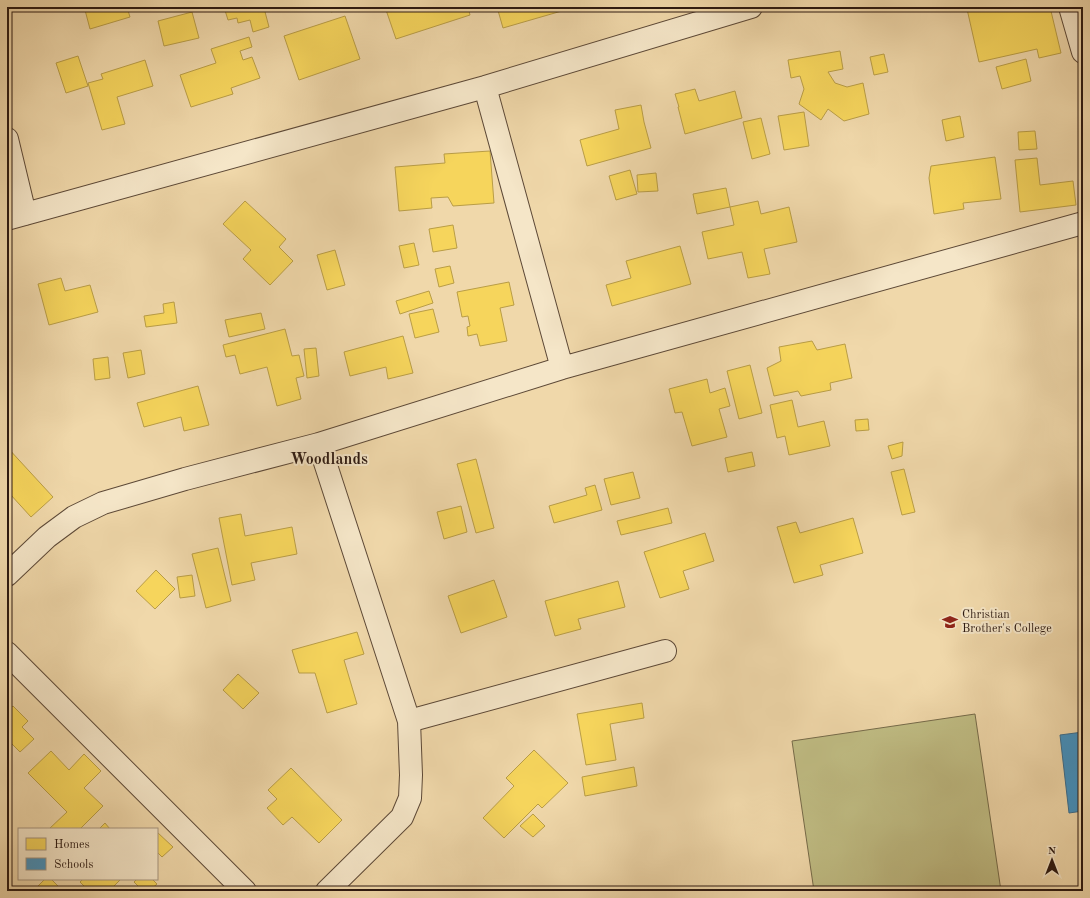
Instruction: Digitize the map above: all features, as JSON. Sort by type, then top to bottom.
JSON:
[{"type":"street","points":[[7,139],[16,216],[485,87],[751,7]]},
{"type":"street","points":[[1070,7],[1083,52]]},
{"type":"street","points":[[485,87],[562,368]]},
{"type":"street","points":[[7,575],[47,537],[74,517],[104,503],[185,479],[320,444],[562,368],[1083,224]]},
{"type":"street","points":[[320,444],[409,721],[411,775],[410,798],[402,817],[327,891]]},
{"type":"street","points":[[409,721],[665,651]]},
{"type":"street","points":[[7,653],[245,891]]},
{"type":"shaded area","points":[[975,714],[1001,891],[814,891],[792,741]]},
{"type":"building: Homes","points":[[87,7],[127,7],[130,17],[90,29],[85,10],[88,9]]},
{"type":"building: Homes","points":[[224,7],[264,8],[269,27],[253,32],[250,20],[238,23],[237,18],[228,20]]},
{"type":"building: Homes","points":[[330,7],[349,7],[331,12]]},
{"type":"building: Homes","points":[[385,7],[468,7],[470,15],[396,39]]},
{"type":"building: Homes","points":[[497,7],[572,7],[572,8],[503,28]]},
{"type":"building: Homes","points":[[978,7],[1050,7],[1061,53],[1039,58],[1037,49],[979,62],[967,9]]},
{"type":"building: Homes","points":[[192,12],[199,38],[164,46],[158,21]]},
{"type":"building: Homes","points":[[345,16],[360,59],[299,80],[284,36]]},
{"type":"building: Homes","points":[[249,37],[252,47],[240,51],[243,60],[252,57],[260,78],[231,88],[233,94],[191,107],[180,75],[216,63],[211,49]]},
{"type":"building: Homes","points":[[840,51],[843,69],[828,72],[835,83],[847,87],[863,83],[869,114],[844,121],[828,109],[821,120],[799,104],[804,89],[800,76],[791,78],[788,60]]},
{"type":"building: Homes","points":[[884,54],[888,72],[874,75],[870,57]]},
{"type":"building: Homes","points":[[78,56],[88,86],[66,93],[56,63]]},
{"type":"building: Homes","points":[[1026,59],[1031,81],[1002,89],[996,67]]},
{"type":"building: Homes","points":[[145,60],[153,86],[117,97],[125,124],[102,130],[88,83],[103,79],[101,74]]},
{"type":"building: Homes","points":[[695,89],[699,101],[735,91],[742,118],[685,134],[675,94]]},
{"type":"building: Homes","points":[[641,105],[651,148],[587,166],[580,140],[619,129],[615,110]]},
{"type":"building: Homes","points":[[804,112],[809,146],[784,150],[778,116]]},
{"type":"building: Homes","points":[[960,116],[964,137],[946,141],[942,120]]},
{"type":"building: Homes","points":[[761,118],[770,154],[752,159],[743,122]]},
{"type":"building: Homes","points":[[1035,131],[1037,149],[1019,150],[1018,132]]},
{"type":"building: Homes","points":[[490,151],[494,203],[453,206],[448,197],[431,198],[432,208],[399,211],[395,167],[445,163],[444,154]]},
{"type":"building: Homes","points":[[995,157],[1001,199],[963,203],[964,209],[934,214],[929,178],[931,166]]},
{"type":"building: Homes","points":[[1037,158],[1040,185],[1073,181],[1076,205],[1020,212],[1015,160]]},
{"type":"building: Homes","points":[[630,170],[637,194],[616,200],[609,176]]},
{"type":"building: Homes","points":[[656,173],[658,191],[638,192],[637,175]]},
{"type":"building: Homes","points":[[726,188],[730,207],[697,214],[693,194]]},
{"type":"building: Homes","points":[[245,201],[286,239],[279,247],[293,261],[270,285],[243,259],[251,250],[223,224]]},
{"type":"building: Homes","points":[[758,201],[761,214],[789,207],[797,242],[764,249],[770,274],[748,278],[742,252],[708,259],[702,232],[734,225],[730,207]]},
{"type":"building: Homes","points":[[453,225],[457,248],[433,252],[429,229]]},
{"type":"building: Homes","points":[[414,243],[419,265],[404,268],[399,246]]},
{"type":"building: Homes","points":[[680,246],[691,284],[612,306],[606,285],[631,278],[626,261]]},
{"type":"building: Homes","points":[[335,250],[345,285],[327,290],[317,255]]},
{"type":"building: Homes","points":[[450,266],[454,283],[439,287],[435,269]]},
{"type":"building: Homes","points":[[61,278],[65,291],[90,285],[98,312],[49,325],[38,284]]},
{"type":"building: Homes","points":[[509,282],[514,305],[500,308],[507,341],[480,346],[477,334],[468,336],[467,327],[470,326],[468,316],[462,317],[457,292]]},
{"type":"building: Homes","points":[[429,291],[433,303],[400,314],[396,301]]},
{"type":"building: Homes","points":[[174,302],[177,323],[146,327],[144,316],[164,313],[163,304]]},
{"type":"building: Homes","points":[[433,309],[439,332],[415,338],[409,314]]},
{"type":"building: Homes","points":[[261,313],[265,329],[229,337],[225,320]]},
{"type":"building: Homes","points":[[285,329],[292,356],[299,355],[304,376],[296,378],[301,399],[277,406],[267,367],[240,374],[235,355],[226,357],[223,345]]},
{"type":"building: Homes","points":[[403,336],[413,373],[388,379],[386,367],[350,376],[344,352]]},
{"type":"building: Homes","points":[[812,341],[817,350],[845,344],[852,378],[830,383],[831,390],[801,396],[798,391],[774,396],[767,368],[781,361],[779,347]]},
{"type":"building: Homes","points":[[316,348],[319,376],[307,378],[304,349]]},
{"type":"building: Homes","points":[[141,350],[145,374],[128,378],[123,353]]},
{"type":"building: Homes","points":[[108,357],[110,378],[95,380],[93,359]]},
{"type":"building: Homes","points":[[750,365],[762,413],[739,419],[727,371]]},
{"type":"building: Homes","points":[[707,379],[710,393],[725,388],[730,406],[719,409],[727,437],[692,446],[682,412],[675,413],[669,389]]},
{"type":"building: Homes","points":[[198,386],[209,425],[184,431],[181,417],[144,427],[137,403]]},
{"type":"building: Homes","points":[[792,400],[798,427],[824,421],[830,446],[789,455],[785,436],[777,438],[770,405]]},
{"type":"building: Homes","points":[[868,419],[869,430],[856,431],[855,420]]},
{"type":"building: Homes","points":[[903,442],[902,456],[892,459],[888,446]]},
{"type":"building: Homes","points":[[7,447],[53,497],[31,517],[10,494],[7,497]]},
{"type":"building: Homes","points":[[752,452],[755,466],[728,472],[725,458]]},
{"type":"building: Homes","points":[[476,459],[494,528],[476,533],[457,464]]},
{"type":"building: Homes","points":[[904,469],[915,512],[902,515],[891,472]]},
{"type":"building: Homes","points":[[633,472],[640,498],[611,505],[604,479]]},
{"type":"building: Homes","points":[[595,485],[602,510],[554,523],[549,506],[587,495],[585,488]]},
{"type":"building: Homes","points":[[461,506],[467,532],[444,539],[437,512]]},
{"type":"building: Homes","points":[[668,508],[672,523],[621,535],[617,521]]},
{"type":"building: Homes","points":[[241,514],[245,536],[292,527],[297,554],[251,563],[255,580],[232,585],[219,518]]},
{"type":"building: Homes","points":[[853,518],[863,553],[820,565],[823,575],[794,583],[777,527],[796,522],[800,533]]},
{"type":"building: Homes","points":[[705,533],[714,561],[683,571],[689,589],[660,598],[644,552]]},
{"type":"building: Homes","points":[[218,548],[231,601],[206,608],[192,554]]},
{"type":"building: Homes","points":[[156,570],[175,589],[155,609],[136,591]]},
{"type":"building: Homes","points":[[192,575],[195,596],[180,598],[177,577]]},
{"type":"building: Homes","points":[[494,580],[507,617],[461,633],[448,596]]},
{"type":"building: Homes","points":[[618,581],[625,607],[578,619],[581,629],[555,636],[545,601]]},
{"type":"building: Homes","points":[[357,632],[364,654],[344,660],[357,704],[327,713],[315,673],[299,673],[292,650]]},
{"type":"building: Homes","points":[[238,674],[259,693],[243,709],[223,690]]},
{"type":"building: Homes","points":[[642,703],[644,718],[610,724],[616,760],[586,765],[577,714]]},
{"type":"building: Homes","points":[[13,706],[28,721],[22,727],[34,739],[20,752],[11,743],[7,747],[7,711]]},
{"type":"building: Homes","points":[[534,750],[568,783],[542,808],[538,804],[504,838],[483,818],[514,786],[506,778]]},
{"type":"building: Homes","points":[[51,751],[69,770],[84,754],[101,771],[84,788],[103,806],[81,828],[50,828],[67,812],[28,773]]},
{"type":"building: Homes","points":[[634,767],[637,786],[585,796],[582,777]]},
{"type":"building: Homes","points":[[291,768],[342,820],[319,843],[292,817],[283,825],[267,808],[277,799],[268,790]]},
{"type":"building: Homes","points":[[533,814],[545,826],[533,837],[520,826]]},
{"type":"building: Homes","points":[[105,823],[109,828],[100,828]]},
{"type":"building: Homes","points":[[158,833],[173,847],[162,857],[158,853]]},
{"type":"building: Homes","points":[[44,880],[52,880],[62,890],[44,891],[38,886]]},
{"type":"building: Homes","points":[[82,880],[120,880],[114,886],[119,891],[89,891],[80,882]]},
{"type":"building: Homes","points":[[136,880],[153,880],[157,884],[149,891],[143,891],[134,882]]},
{"type":"building: Schools","points":[[1083,732],[1083,811],[1069,813],[1060,735]]},
{"type":"place","name":"Christian Brother's College","points":[[950,622]]},
{"type":"district","name":"Woodlands","points":[[329,460]]}]
